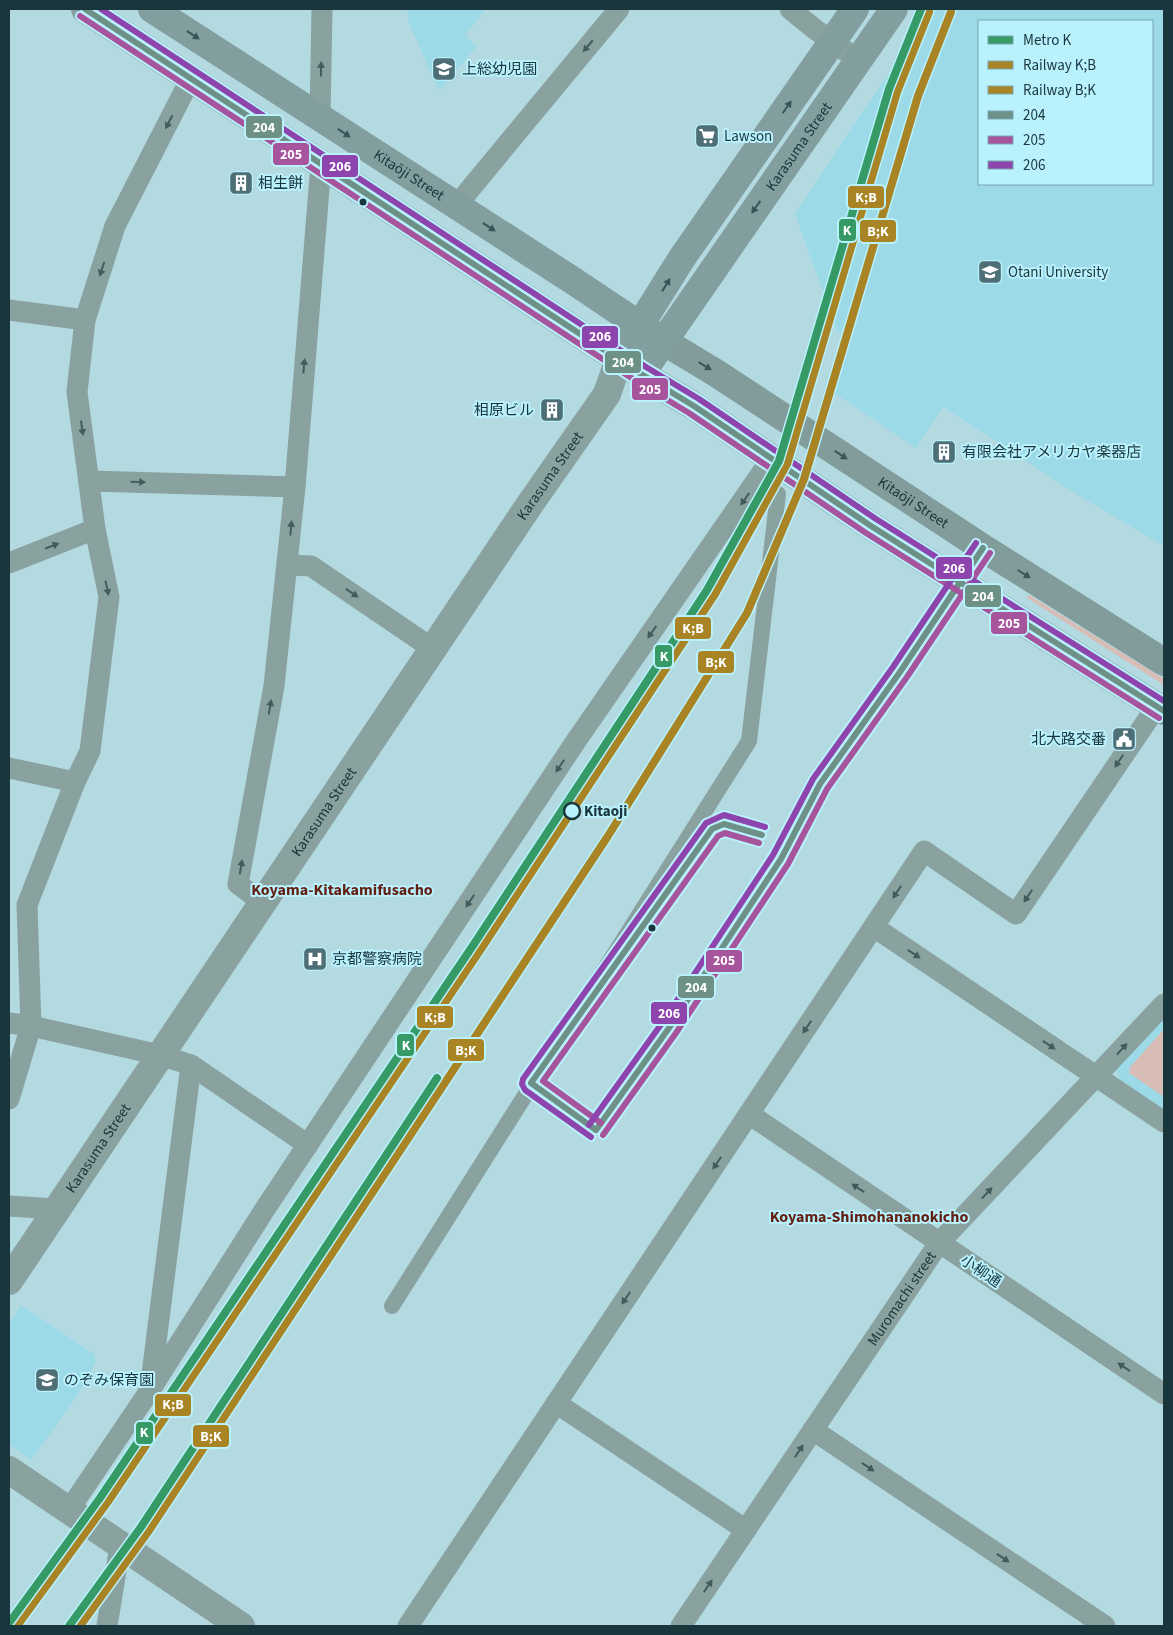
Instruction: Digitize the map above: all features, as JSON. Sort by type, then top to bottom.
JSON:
[{"type":"highway","points":[[85,9],[630,367],[640,326],[682,258],[855,9]]},
{"type":"highway","name":"Karasuma Street","points":[[630,367],[663,341],[894,9]]},
{"type":"highway","name":"Kitaōji Street","points":[[158,10],[320,118],[663,341]]},
{"type":"main road","name":"Kitaōji Street","points":[[663,341],[716,373],[983,548],[1164,662]]},
{"type":"main road","points":[[630,367],[694,406],[871,526],[1160,709]]},
{"type":"street","points":[[320,118],[322,9]]},
{"type":"street","points":[[456,206],[620,9]]},
{"type":"street","points":[[790,9],[858,60]]},
{"type":"street","points":[[9,1099],[31,1026],[27,905],[75,782],[90,751],[109,598],[95,529],[77,392],[84,320],[116,226],[191,78]]},
{"type":"street","points":[[263,903],[238,884],[274,686],[288,565],[321,164]]},
{"type":"street","points":[[9,310],[84,320]]},
{"type":"street","name":"Karasuma Street","points":[[9,1281],[433,649],[607,394],[630,367]]},
{"type":"street","points":[[69,1510],[150,1390],[308,1144],[576,741],[772,458]]},
{"type":"street","points":[[90,481],[295,487]]},
{"type":"street","points":[[392,1306],[749,741],[778,494]]},
{"type":"street","points":[[9,562],[95,529]]},
{"type":"street","points":[[288,565],[311,566],[433,649]]},
{"type":"street","points":[[408,1626],[924,852],[1016,914],[1160,709]]},
{"type":"street","points":[[9,768],[75,782]]},
{"type":"street","points":[[874,927],[1164,1122]]},
{"type":"street","name":"Muromachi street","points":[[688,1624],[746,1530],[939,1243],[1164,1004]]},
{"type":"street","points":[[9,1023],[31,1026],[160,1055],[191,1065],[308,1144]]},
{"type":"street","points":[[150,1390],[191,1065]]},
{"type":"street","name":"小柳通","points":[[749,1114],[1164,1394]]},
{"type":"street","points":[[9,1206],[56,1209]]},
{"type":"street","points":[[556,1403],[746,1530]]},
{"type":"street","points":[[813,1430],[1105,1626]]},
{"type":"street","points":[[9,1470],[241,1626]]},
{"type":"street","points":[[107,1626],[120,1546]]},
{"type":"shaded area","name":"上総幼児園","points":[[407,9],[486,9],[465,35],[476,47],[439,91],[409,23]]},
{"type":"shaded area","name":"Otani University","points":[[934,9],[1164,9],[1164,546],[1086,500],[943,407],[916,448],[825,387],[848,340],[837,331],[795,214],[856,121]]},
{"type":"shaded area","points":[[1028,595],[1164,679],[1164,685],[1027,598]]},
{"type":"shaded area","points":[[1164,1015],[1164,1111],[1120,1080],[1116,1067]]},
{"type":"shaded area","points":[[1164,1029],[1164,1097],[1129,1073],[1130,1067]]},
{"type":"shaded area","name":"のぞみ保育園","points":[[21,1305],[94,1354],[96,1362],[75,1399],[31,1460],[9,1444],[9,1324]]},
{"type":"metro line","name":"K","points":[[9,1623],[100,1498],[472,947],[707,590],[779,461],[889,89],[921,9]]},
{"type":"metro line","name":"K","points":[[69,1626],[141,1527],[437,1078]]},
{"type":"rail line","name":"K;B","points":[[17,1626],[107,1503],[479,952],[715,594],[787,464],[897,92],[929,12]]},
{"type":"rail line","name":"B;K","points":[[80,1626],[148,1532],[608,836],[747,613],[804,479],[918,96],[951,12]]},
{"type":"transit line","name":"204","points":[[85,9],[641,374],[694,406],[871,526],[1164,711]]},
{"type":"transit line","name":"206","points":[[101,9],[646,367],[699,399],[876,519],[1164,701]]},
{"type":"transit line","name":"205","points":[[80,16],[636,381],[689,413],[866,533],[1159,718]]},
{"type":"transit line","name":"206","points":[[589,1125],[662,1023],[773,855],[813,779],[893,667],[976,543]]},
{"type":"transit line","name":"204","points":[[596,1130],[669,1028],[781,859],[820,784],[900,672],[983,548]]},
{"type":"transit line","name":"205","points":[[603,1135],[676,1033],[788,864],[827,789],[907,677],[990,553]]},
{"type":"transit line","name":"206","points":[[591,1137],[525,1090],[522,1084],[523,1079],[706,823],[724,815],[765,827]]},
{"type":"transit line","name":"204","points":[[596,1130],[531,1083],[712,829],[724,824],[762,835]]},
{"type":"transit line","name":"205","points":[[601,1123],[543,1081],[718,836],[725,833],[759,843]]},
{"type":"place","name":"上総幼児園","points":[[444,69]]},
{"type":"place","name":"Lawson","points":[[707,136]]},
{"type":"place","name":"相生餅","points":[[241,183]]},
{"type":"place","name":"Otani University","points":[[990,272]]},
{"type":"place","name":"相原ビル","points":[[552,410]]},
{"type":"place","name":"有限会社アメリカヤ楽器店","points":[[944,452]]},
{"type":"place","name":"北大路交番","points":[[1124,739]]},
{"type":"place","name":"Kitaoji","points":[[572,811]]},
{"type":"place","name":"京都警察病院","points":[[315,959]]},
{"type":"place","name":"のぞみ保育園","points":[[47,1380]]},
{"type":"district","name":"Koyama-Kitakamifusacho","points":[[342,889]]},
{"type":"district","name":"Koyama-Shimohananokicho","points":[[869,1216]]}]
